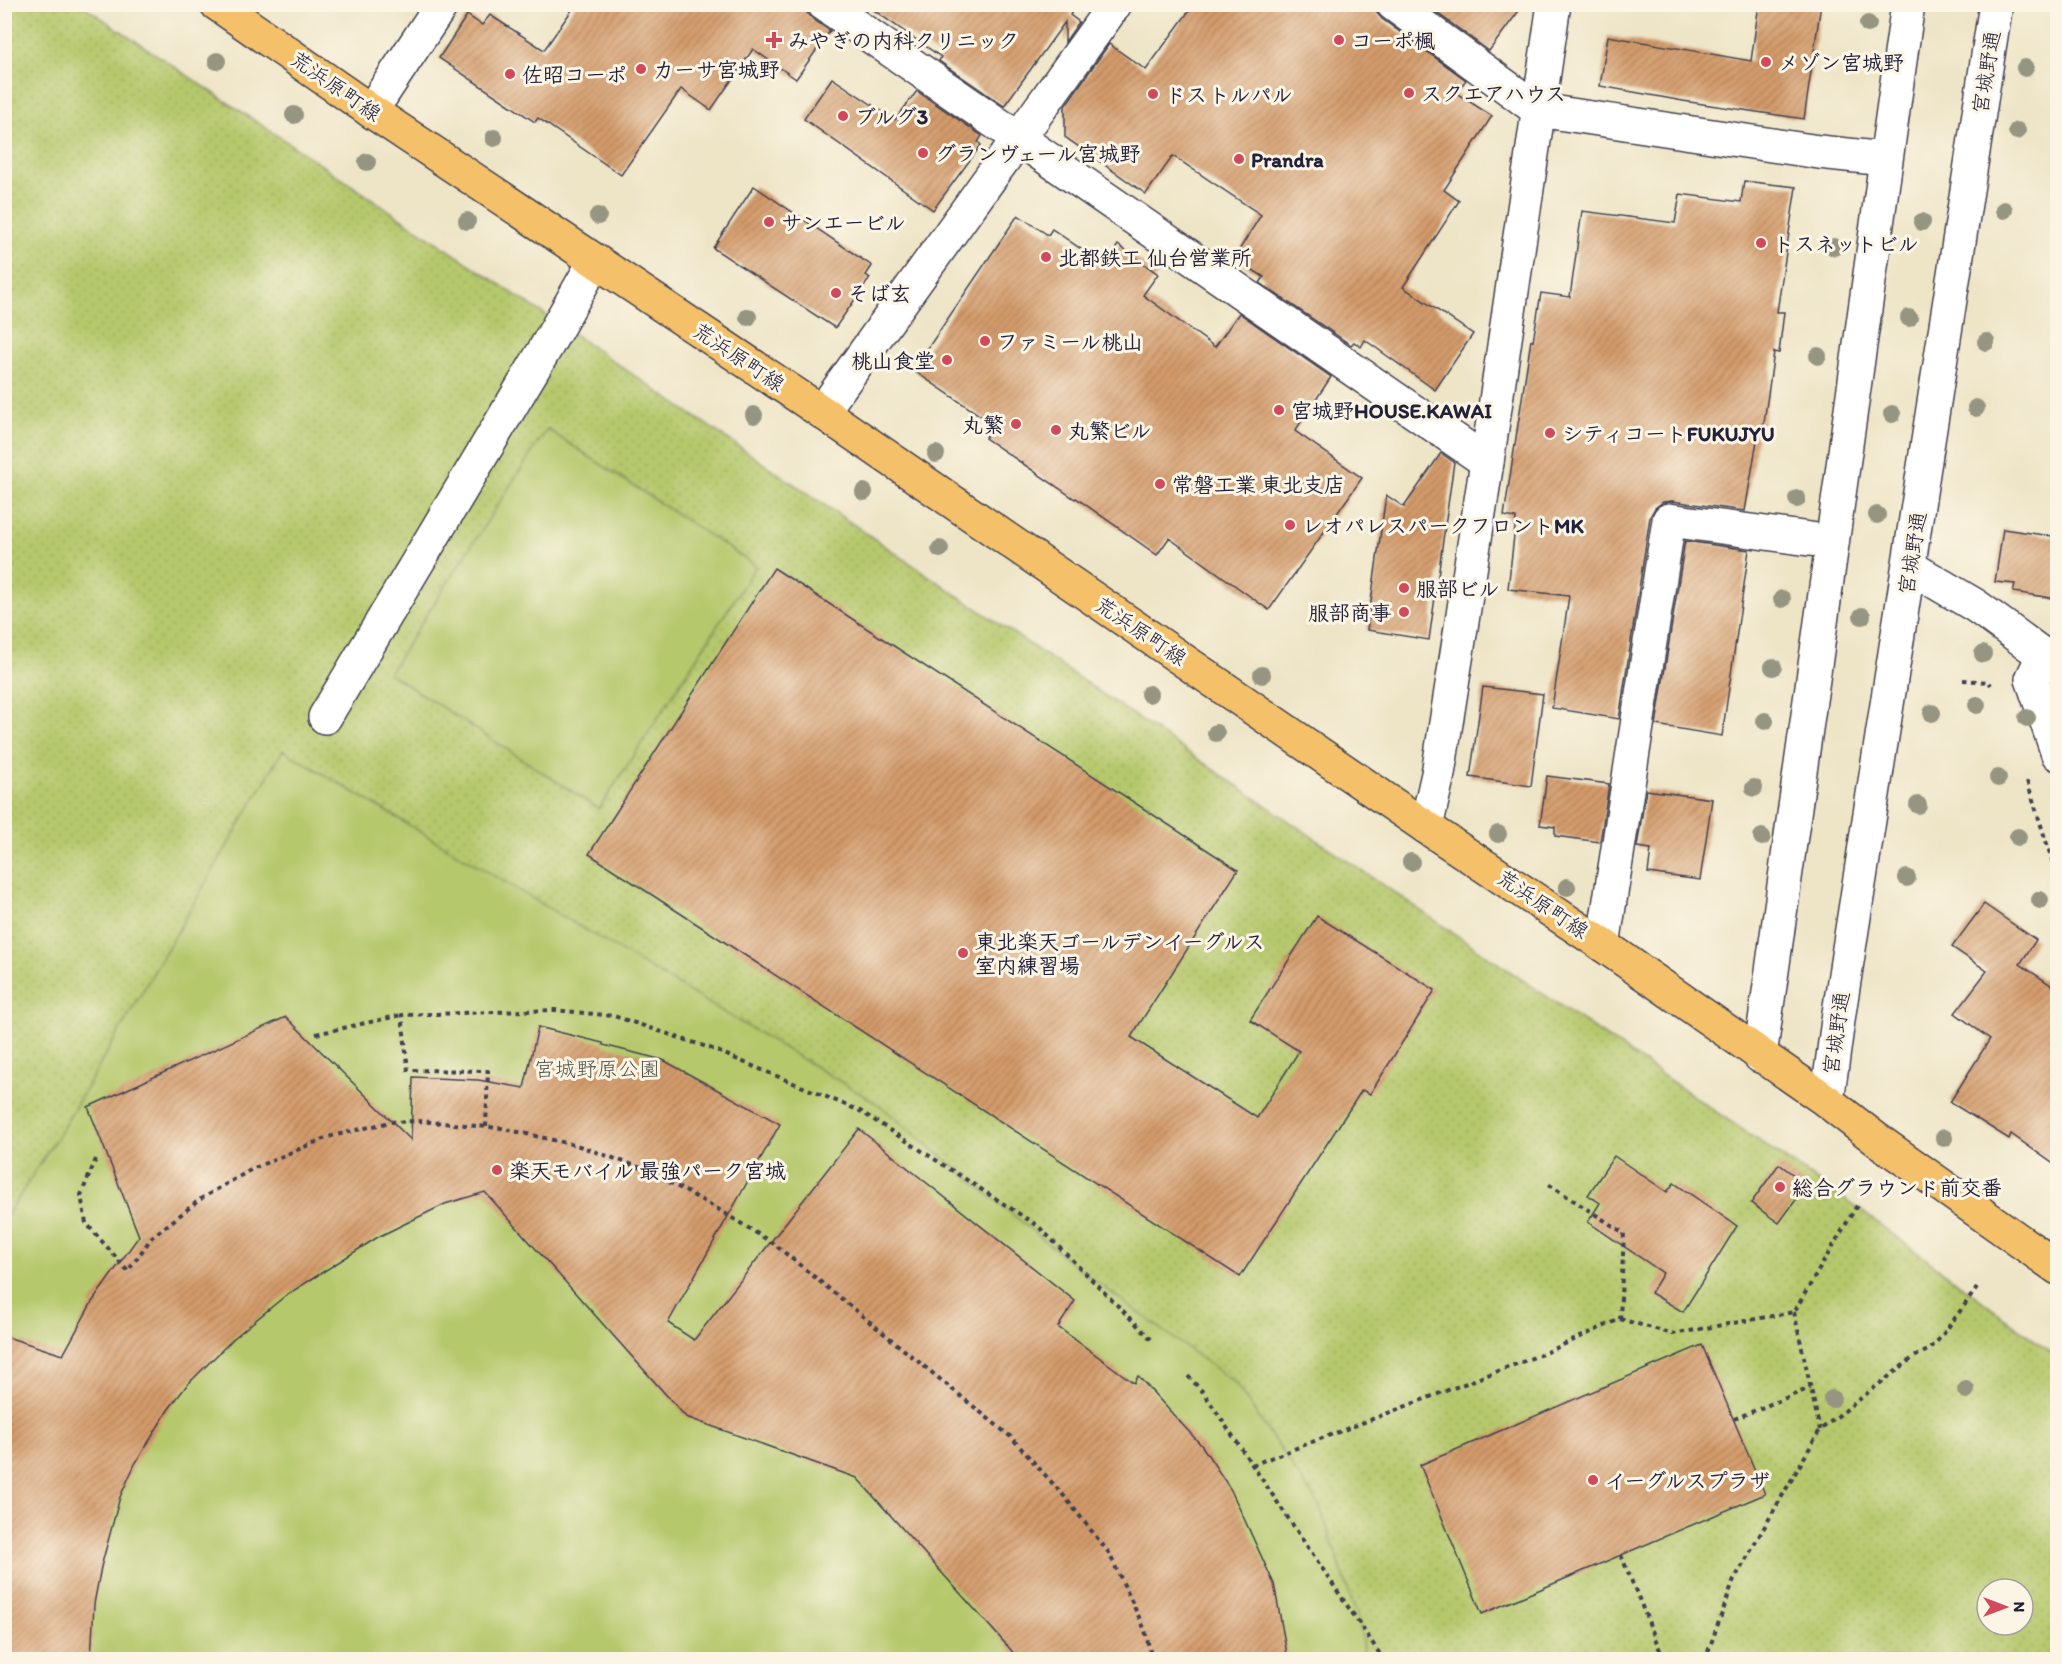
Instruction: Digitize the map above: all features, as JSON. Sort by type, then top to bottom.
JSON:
[{"type":"main road","name":"荒浜原町線","points":[[217,4],[370,111],[822,412],[1426,827],[1603,945],[1827,1101],[1876,1139],[2058,1268]]},
{"type":"street","points":[[370,111],[442,4]]},
{"type":"street","points":[[824,4],[1487,462]]},
{"type":"street","points":[[822,412],[1115,4]]},
{"type":"street","points":[[1393,4],[1538,110],[1819,152],[1885,159]]},
{"type":"street","points":[[1426,827],[1438,774],[1487,462],[1554,4]]},
{"type":"street","points":[[1760,1056],[1908,4]]},
{"type":"street","name":"宮城野通","points":[[1827,1101],[1840,1001],[1910,567],[1996,4]]},
{"type":"street","points":[[325,717],[545,349],[595,261]]},
{"type":"street","points":[[1603,945],[1669,520],[1832,542]]},
{"type":"street","points":[[1910,567],[1976,606],[2050,661],[2032,679],[2058,754]]},
{"type":"path","points":[[316,1034],[402,1015],[555,1011],[614,1016],[710,1048],[860,1111],[1038,1226],[1153,1341]]},
{"type":"path","points":[[402,1015],[408,1070],[488,1071],[486,1126]]},
{"type":"path","points":[[96,1159],[81,1195],[86,1223],[128,1271],[152,1237],[202,1198],[254,1168],[328,1137],[390,1122],[418,1121],[486,1126],[579,1146],[647,1170],[718,1209],[774,1244],[1011,1437],[1064,1496],[1109,1553],[1145,1630],[1152,1659]]},
{"type":"path","points":[[1548,1184],[1624,1233],[1620,1319]]},
{"type":"path","points":[[1820,1430],[1794,1312],[1859,1202]]},
{"type":"path","points":[[1705,1659],[1734,1580],[1820,1430],[1914,1358],[1930,1349],[1948,1329],[1977,1288]]},
{"type":"path","points":[[1252,1465],[1545,1353],[1620,1319],[1673,1334],[1794,1312]]},
{"type":"path","points":[[1188,1376],[1203,1392],[1384,1659]]},
{"type":"path","points":[[1734,1419],[1810,1388]]},
{"type":"path","points":[[1621,1555],[1664,1659]]},
{"type":"green space","name":"宮城野原公園","points":[[5,5],[82,5],[544,314],[1859,1209],[2057,1357],[2057,1659],[5,1660]]},
{"type":"green space","points":[[547,429],[756,566],[599,809],[389,673]]},
{"type":"green space","name":"楽天モバイル 最強パーク宮城","points":[[283,750],[878,1104],[1083,1272],[1235,1383],[1320,1507],[1360,1625],[1364,1659],[5,1659],[4,1220],[67,1121]]},
{"type":"building","points":[[576,4],[806,4],[807,13],[830,31],[796,79],[753,49],[711,110],[681,89],[621,175],[538,118],[535,122],[439,58],[467,15],[482,25],[490,15],[544,50]]},
{"type":"building","points":[[865,4],[1077,4],[1070,15],[1079,22],[1065,42],[1065,22],[1004,106],[939,61],[941,57]]},
{"type":"building","points":[[1194,4],[1375,4],[1376,12],[1382,19],[1466,80],[1456,93],[1492,116],[1444,190],[1459,201],[1403,287],[1473,334],[1435,390],[1365,340],[1361,347],[1354,342],[1351,345],[1260,283],[1264,277],[1234,258],[1261,215],[1173,156],[1146,194],[1065,137],[1065,106],[1109,44],[1146,70]]},
{"type":"building","points":[[1425,4],[1524,4],[1489,51]]},
{"type":"building","name":"メゾン宮城野","points":[[1759,4],[1821,4],[1804,119],[1600,86],[1608,36],[1751,61]]},
{"type":"building","name":"グランヴェール宮城野","points":[[832,78],[895,120],[917,91],[982,136],[978,142],[981,145],[933,210],[804,119]]},
{"type":"building","points":[[1744,181],[1796,187],[1777,312],[1784,312],[1779,353],[1774,352],[1763,430],[1759,429],[1745,511],[1672,501],[1663,502],[1655,508],[1650,517],[1619,719],[1552,708],[1569,596],[1508,589],[1516,518],[1504,516],[1531,340],[1533,341],[1541,293],[1570,297],[1582,211],[1675,223],[1680,194],[1741,202]]},
{"type":"building","name":"サンエービル","points":[[754,186],[872,266],[866,275],[870,278],[835,328],[713,248]]},
{"type":"building","points":[[1018,215],[1048,235],[1052,229],[1104,265],[1118,245],[1158,274],[1143,295],[1215,347],[1239,313],[1331,377],[1295,431],[1362,478],[1269,610],[1169,538],[1157,555],[985,438],[994,425],[913,370]]},
{"type":"building","name":"服部ビル","points":[[1441,453],[1454,462],[1429,640],[1367,630],[1386,495],[1404,507]]},
{"type":"building","points":[[2003,529],[2058,537],[2058,599],[2013,592],[2015,584],[1995,582]]},
{"type":"building","points":[[1685,541],[1749,550],[1722,736],[1656,725]]},
{"type":"building","name":"東北楽天ゴールデンイーグルス 室内練習場","points":[[774,568],[1238,870],[1131,1037],[1257,1118],[1299,1051],[1250,1020],[1317,916],[1435,990],[1370,1094],[1362,1090],[1240,1277],[589,854]]},
{"type":"building","points":[[1483,687],[1543,694],[1531,786],[1470,777]]},
{"type":"building","points":[[1547,776],[1609,784],[1600,842],[1555,836],[1555,827],[1540,825]]},
{"type":"building","points":[[1646,790],[1712,799],[1700,880],[1648,873],[1651,849],[1637,847]]},
{"type":"building","points":[[1984,904],[2036,940],[2020,964],[2058,990],[2058,1167],[2011,1134],[2009,1139],[1950,1102],[1990,1039],[1955,1013],[1987,971],[1952,947]]},
{"type":"building","points":[[286,1017],[411,1140],[413,1077],[478,1080],[524,1088],[538,1027],[663,1060],[780,1124],[668,1323],[694,1340],[859,1129],[1075,1301],[1058,1327],[1134,1383],[1138,1376],[1202,1446],[1231,1490],[1274,1584],[1288,1659],[1017,1659],[857,1478],[686,1417],[485,1192],[445,1204],[378,1237],[285,1296],[234,1338],[187,1385],[168,1410],[135,1464],[120,1497],[101,1567],[94,1604],[91,1659],[4,1659],[4,1336],[63,1355],[92,1302],[139,1236],[88,1107]]},
{"type":"building","points":[[1614,1156],[1667,1192],[1674,1183],[1737,1226],[1683,1312],[1651,1293],[1663,1273],[1588,1222],[1600,1203],[1588,1195]]},
{"type":"building","points":[[1779,1164],[1807,1185],[1779,1223],[1751,1203]]},
{"type":"building","name":"イーグルスプラザ","points":[[1702,1345],[1765,1494],[1482,1614],[1420,1465]]},
{"type":"place","name":"みやぎの内科クリニック","points":[[774,40]]},
{"type":"place","name":"コーポ楓","points":[[1339,40]]},
{"type":"place","name":"メゾン宮城野","points":[[1766,62]]},
{"type":"place","name":"カーサ宮城野","points":[[641,69]]},
{"type":"place","name":"佐昭コーポ","points":[[510,74]]},
{"type":"place","name":"スクエアハウス","points":[[1409,93]]},
{"type":"place","name":"ドストルパル","points":[[1153,94]]},
{"type":"place","name":"ブルグ3","points":[[843,116]]},
{"type":"place","name":"グランヴェール宮城野","points":[[923,153]]},
{"type":"place","name":"Prandra","points":[[1239,159]]},
{"type":"place","name":"サンエービル","points":[[769,222]]},
{"type":"place","name":"トスネットビル","points":[[1761,243]]},
{"type":"place","name":"北都鉄工 仙台営業所","points":[[1046,257]]},
{"type":"place","name":"そば玄","points":[[836,293]]},
{"type":"place","name":"ファミール桃山","points":[[985,341]]},
{"type":"place","name":"桃山食堂","points":[[947,360]]},
{"type":"place","name":"宮城野HOUSE.KAWAI","points":[[1279,410]]},
{"type":"place","name":"丸繁","points":[[1016,424]]},
{"type":"place","name":"丸繁ビル","points":[[1056,430]]},
{"type":"place","name":"シティコートFUKUJYU","points":[[1550,433]]},
{"type":"place","name":"常磐工業 東北支店","points":[[1160,484]]},
{"type":"place","name":"レオパレスパークフロントMK","points":[[1290,525]]},
{"type":"place","name":"服部ビル","points":[[1404,588]]},
{"type":"place","name":"服部商事","points":[[1404,612]]},
{"type":"place","name":"東北楽天ゴールデンイーグルス 室内練習場","points":[[963,953]]},
{"type":"place","name":"楽天モバイル 最強パーク宮城","points":[[497,1170]]},
{"type":"place","name":"総合グラウンド前交番","points":[[1780,1187]]},
{"type":"place","name":"イーグルスプラザ","points":[[1593,1480]]}]
